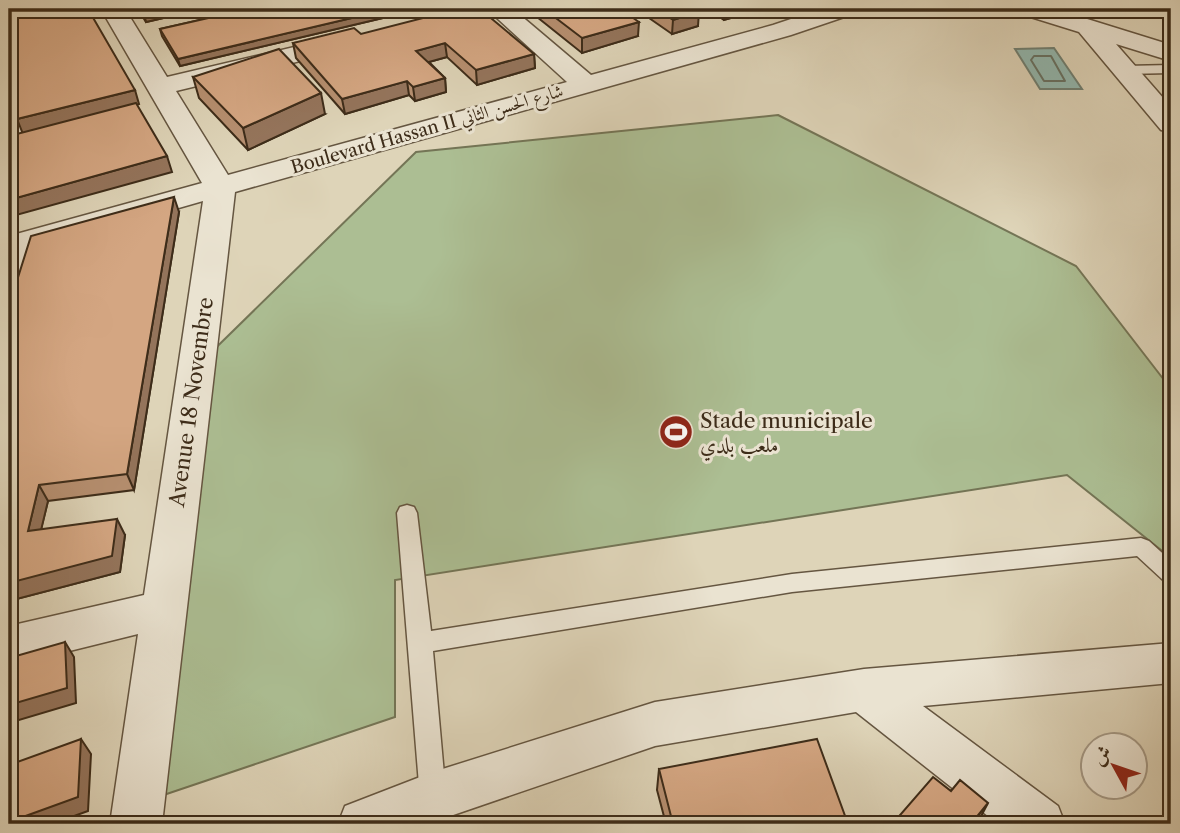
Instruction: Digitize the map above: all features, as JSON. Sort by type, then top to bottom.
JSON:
[{"type":"street","points":[[499,9],[587,85]]},
{"type":"street","name":"Boulevard Hassan II شارع الحسن الثاني","points":[[19,243],[782,30],[844,9]]},
{"type":"street","points":[[1030,9],[1171,53]]},
{"type":"street","points":[[134,26],[159,102],[220,188]]},
{"type":"street","points":[[1088,27],[1171,124]]},
{"type":"street","points":[[159,102],[365,38]]},
{"type":"street","name":"Avenue 18 Novembre","points":[[136,824],[220,188]]},
{"type":"street","points":[[9,301],[19,243]]},
{"type":"street","points":[[9,646],[163,609]]},
{"type":"street","points":[[364,824],[433,797],[655,724],[864,690],[1171,663]]},
{"type":"street","points":[[864,690],[1039,824]]},
{"type":"lane","points":[[1125,70],[1171,69]]},
{"type":"lane","points":[[407,513],[433,797]]},
{"type":"lane","points":[[421,643],[792,583],[1141,547],[1171,574]]},
{"type":"green space","name":"Stade municipale ملعب بلدي","points":[[778,115],[1076,266],[1171,389],[1171,558],[1067,475],[395,580],[395,717],[131,806],[188,375],[416,152]]},
{"type":"water","points":[[1054,48],[1082,89],[1040,89],[1015,49]]},
{"type":"building","points":[[9,9],[88,9],[135,90],[17,119],[9,99]]},
{"type":"building","points":[[140,9],[169,9],[144,14]]},
{"type":"building","points":[[248,9],[390,9],[178,59],[160,29]]},
{"type":"building","points":[[458,9],[480,9],[534,54],[476,70],[445,43],[416,51],[445,78],[413,87],[407,81],[342,99],[293,43],[354,28],[361,34]]},
{"type":"building","points":[[544,9],[620,9],[639,22],[582,38]]},
{"type":"building","points":[[657,9],[694,9],[699,12],[673,20]]},
{"type":"building","points":[[279,49],[321,93],[243,128],[193,77]]},
{"type":"building","points":[[136,103],[167,156],[9,200],[9,136]]},
{"type":"building","points":[[174,197],[127,474],[39,485],[28,531],[117,519],[112,556],[9,583],[9,306],[31,236]]},
{"type":"building","points":[[65,642],[67,688],[9,705],[9,658]]},
{"type":"building","points":[[81,739],[78,797],[9,822],[9,765]]},
{"type":"building","points":[[817,739],[848,824],[673,824],[659,769]]},
{"type":"building","points":[[933,777],[951,791],[960,780],[988,803],[971,824],[894,822]]},
{"type":"place","name":"Stade municipale ملعب بلدي","points":[[676,432]]}]
